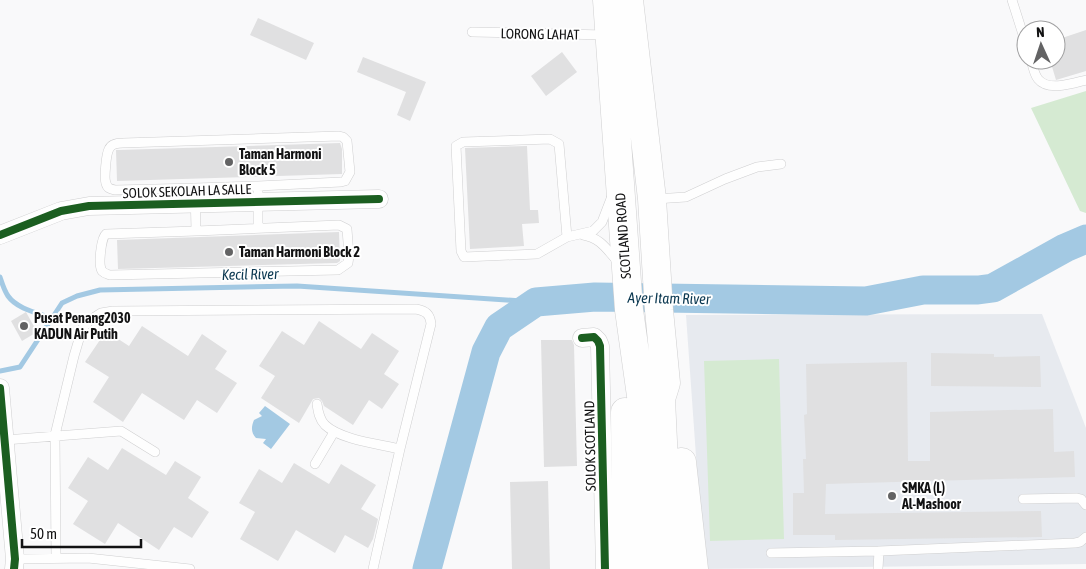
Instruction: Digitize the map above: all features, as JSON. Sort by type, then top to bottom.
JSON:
[{"type":"highway","name":"SCOTLAND ROAD","points":[[607,0],[629,310],[642,403],[656,470]]},
{"type":"highway","points":[[629,0],[652,200],[666,383],[661,399],[648,569]]},
{"type":"highway","points":[[626,569],[626,404],[629,310]]},
{"type":"highway","points":[[666,383],[675,398],[694,569]]},
{"type":"highway","points":[[656,470],[669,569]]},
{"type":"street","name":"SOLOK SEKOLAH LA SALLE","points":[[0,235],[61,211],[89,206],[195,195],[258,193],[379,198]]},
{"type":"street","name":"SOLOK SCOTLAND","points":[[582,338],[594,337],[600,346],[605,569]]},
{"type":"street","points":[[0,391],[6,440],[15,564]]},
{"type":"lane","points":[[1012,0],[1018,20]]},
{"type":"lane","name":"LORONG LAHAT","points":[[472,32],[609,35]]},
{"type":"lane","points":[[1035,70],[1038,79],[1047,85],[1059,86],[1086,80]]},
{"type":"lane","points":[[196,231],[195,195],[110,189],[106,185],[105,180],[108,150],[116,143],[133,142],[339,136],[344,138],[347,141],[349,177],[341,182],[258,193],[258,228]]},
{"type":"lane","points":[[567,237],[559,144],[550,139],[463,142],[456,146],[460,251],[464,257],[538,254],[567,237],[593,231],[602,222],[619,178]]},
{"type":"lane","points":[[652,200],[686,197],[725,179],[758,167],[781,164]]},
{"type":"lane","points":[[343,226],[348,234],[348,263],[338,270],[110,275],[105,274],[102,270],[102,241],[106,234],[196,231],[343,226]]},
{"type":"lane","points":[[580,235],[593,237],[598,240],[626,273]]},
{"type":"lane","points":[[56,557],[54,435],[82,329],[90,320],[101,313],[114,311],[416,309],[426,312],[431,324],[400,449],[374,569]]},
{"type":"lane","points":[[316,404],[318,414],[324,424],[334,432],[400,449]]},
{"type":"lane","points":[[6,440],[121,431],[156,452]]},
{"type":"lane","points":[[315,464],[334,432]]},
{"type":"lane","points":[[1023,499],[1077,498],[1081,499],[1086,505]]},
{"type":"lane","points":[[771,553],[879,551],[1075,543],[1080,542],[1086,537]]},
{"type":"lane","points":[[878,569],[879,551]]},
{"type":"lane","points":[[15,564],[56,557],[88,558],[190,569]]},
{"type":"shaded area","name":"SMKA (L) Al-Mashoor","points":[[1042,314],[1086,428],[1086,564],[704,569],[686,315]]},
{"type":"green space","points":[[1086,91],[1086,213],[1080,211],[1031,108]]},
{"type":"green space","points":[[779,359],[784,539],[710,541],[704,361]]},
{"type":"water","points":[[265,406],[290,424],[271,449],[263,443],[266,439],[256,438],[252,430],[254,420],[262,416],[259,413]]},
{"type":"building","points":[[258,18],[314,43],[306,60],[250,35]]},
{"type":"building","points":[[1086,30],[1086,71],[1056,80],[1053,70],[1066,70],[1066,37]]},
{"type":"building","points":[[562,52],[577,72],[546,96],[531,76]]},
{"type":"building","points":[[363,57],[426,82],[410,121],[397,115],[406,92],[357,72]]},
{"type":"building","name":"Taman Harmoni Block 5","points":[[340,143],[342,149],[342,174],[117,181],[116,150]]},
{"type":"building","points":[[527,146],[530,210],[538,210],[539,223],[522,224],[524,246],[470,249],[465,148]]},
{"type":"building","name":"Taman Harmoni Block 2","points":[[339,232],[340,261],[337,263],[118,269],[117,240]]},
{"type":"building","name":"Pusat Penang2030 KADUN Air Putih","points":[[26,312],[37,332],[22,341],[11,321]]},
{"type":"building","points":[[319,321],[361,349],[372,333],[399,351],[384,374],[399,384],[382,409],[369,400],[353,425],[324,406],[319,398],[313,399],[299,423],[261,398],[275,376],[259,366],[282,331],[304,345]]},
{"type":"building","points":[[142,326],[188,356],[202,334],[227,351],[215,369],[237,383],[217,413],[197,400],[184,420],[142,393],[123,422],[93,402],[109,377],[85,362],[106,331],[129,346]]},
{"type":"building","points":[[541,340],[572,340],[574,345],[577,466],[544,467]]},
{"type":"building","points":[[931,353],[994,354],[994,357],[1040,356],[1041,387],[931,386]]},
{"type":"building","points":[[907,362],[908,461],[930,461],[930,412],[1053,409],[1054,452],[1074,451],[1075,477],[826,484],[825,514],[1041,511],[1042,537],[835,540],[835,535],[793,535],[793,493],[804,493],[803,459],[806,459],[804,415],[807,414],[806,364]]},
{"type":"building","points":[[122,448],[166,475],[175,461],[201,477],[188,498],[209,512],[192,538],[174,527],[159,550],[118,523],[105,544],[73,524],[88,501],[68,488],[88,457],[108,470]]},
{"type":"building","points":[[294,463],[329,484],[341,464],[376,485],[361,509],[378,519],[373,539],[368,548],[345,535],[335,553],[296,530],[278,561],[240,539],[255,512],[239,503],[259,469],[282,483]]},
{"type":"building","points":[[548,481],[550,569],[512,569],[510,482]]},
{"type":"waterway","name":"Ayer Itam River","points":[[427,569],[486,352],[499,327],[536,302],[595,297],[866,301],[923,290],[978,290],[993,288],[1065,248],[1086,239]]},
{"type":"waterway","points":[[0,277],[8,296],[17,304],[52,318]]},
{"type":"waterway","name":"Kecil River","points":[[0,371],[20,367],[62,303],[77,296],[100,290],[297,286],[536,302]]},
{"type":"cycle path","points":[[0,235],[61,211],[89,206],[379,199]]},
{"type":"cycle path","points":[[582,338],[594,337],[600,346],[605,569]]},
{"type":"cycle path","points":[[0,388],[15,559],[14,569]]},
{"type":"place","name":"Taman Harmoni Block 5","points":[[229,162]]},
{"type":"place","name":"Taman Harmoni Block 2","points":[[229,252]]},
{"type":"place","name":"Pusat Penang2030 KADUN Air Putih","points":[[24,326]]},
{"type":"place","name":"SMKA (L) Al-Mashoor","points":[[892,496]]}]
